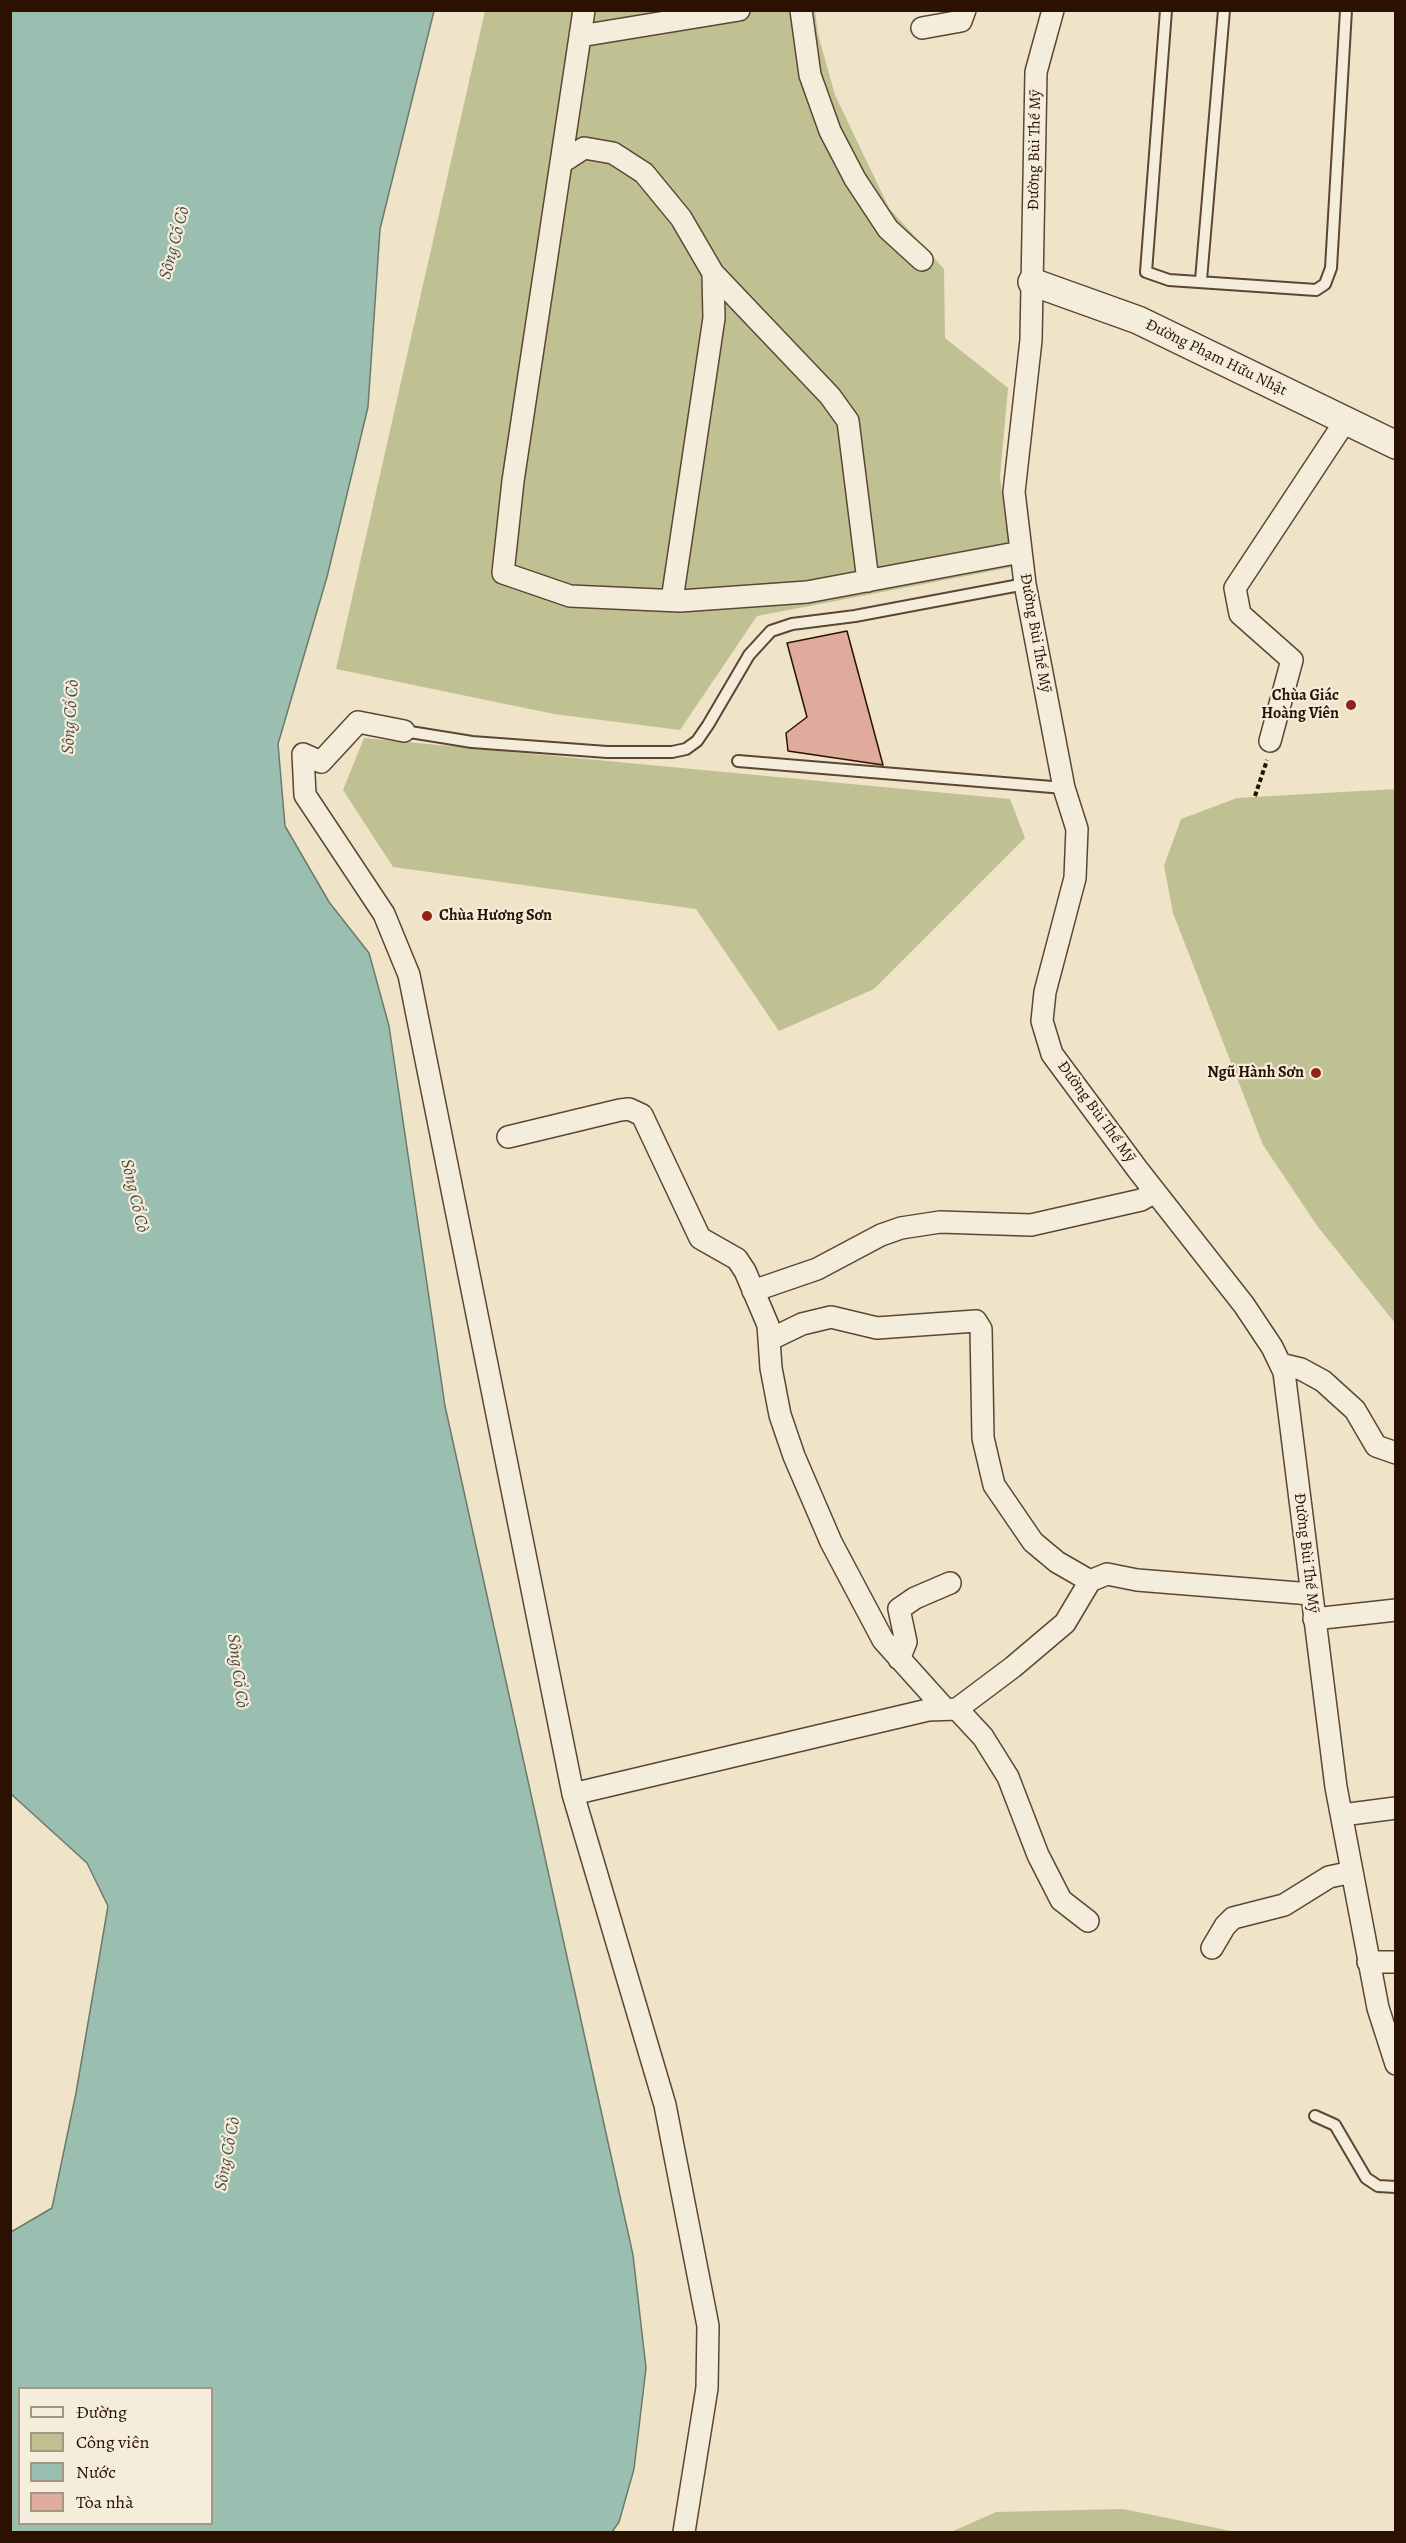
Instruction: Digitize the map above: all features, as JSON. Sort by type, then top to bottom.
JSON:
[{"type":"street","points":[[584,10],[513,481],[503,573],[570,596],[672,600],[807,592],[1022,552]]},
{"type":"street","points":[[580,36],[739,10]]},
{"type":"street","points":[[801,10],[810,75],[830,131],[855,179],[888,229],[922,260]]},
{"type":"street","points":[[922,28],[961,21],[965,10]]},
{"type":"street","name":"Đường Bùi Thế Mỹ","points":[[1053,10],[1036,72],[1031,340],[1014,492],[1025,584],[1064,788],[1077,829],[1075,878],[1045,992],[1042,1022],[1052,1054],[1155,1192],[1244,1305],[1284,1372],[1341,1815],[1368,1962],[1378,2008],[1395,2064]]},
{"type":"street","points":[[561,163],[584,148],[613,153],[644,173],[681,218],[713,273],[830,396],[848,422],[868,581]]},
{"type":"street","points":[[672,600],[714,318],[713,273]]},
{"type":"street","name":"Đường Phạm Hữu Nhật","points":[[1032,282],[1138,320],[1395,445]]},
{"type":"street","points":[[1270,741],[1292,660],[1240,614],[1235,588],[1346,420]]},
{"type":"street","points":[[404,731],[358,722],[321,762],[303,754],[306,795],[384,914],[409,975],[573,1794],[665,2105],[708,2326],[706,2388],[684,2532]]},
{"type":"street","points":[[508,1137],[598,1114],[629,1109],[638,1111],[700,1238],[706,1244],[737,1259],[753,1291],[771,1339],[771,1368],[775,1392],[794,1456],[831,1542],[863,1605],[883,1640],[899,1659],[983,1737],[1008,1777],[1038,1855],[1061,1900],[1088,1921]]},
{"type":"street","points":[[753,1291],[817,1269],[881,1234],[901,1228],[949,1222],[1031,1225],[1142,1200],[1155,1192]]},
{"type":"street","points":[[771,1339],[802,1324],[831,1317],[877,1328],[976,1321],[981,1329],[983,1438],[994,1485],[1033,1542],[1057,1562],[1090,1581]]},
{"type":"street","points":[[1280,1364],[1301,1369],[1323,1381],[1355,1410],[1376,1446],[1395,1454]]},
{"type":"street","points":[[573,1794],[928,1710],[951,1709],[1013,1667],[1065,1623],[1090,1581],[1107,1574],[1137,1581],[1311,1594]]},
{"type":"street","points":[[899,1659],[906,1642],[899,1609],[915,1598],[950,1583]]},
{"type":"street","points":[[1314,1619],[1395,1610]]},
{"type":"street","points":[[1341,1815],[1395,1808]]},
{"type":"street","points":[[1212,1948],[1225,1926],[1233,1918],[1284,1905],[1329,1878],[1352,1872]]},
{"type":"street","points":[[1368,1962],[1395,1962]]},
{"type":"lane","points":[[1166,10],[1145,267],[1153,276],[1169,280],[1201,280],[1301,290],[1316,290],[1325,284],[1331,268],[1346,10]]},
{"type":"lane","points":[[1201,280],[1224,10]]},
{"type":"lane","points":[[404,731],[472,742],[607,752],[672,752],[686,749],[697,741],[749,655],[771,631],[792,624],[855,616],[1025,584]]},
{"type":"lane","points":[[738,761],[1064,788]]},
{"type":"lane","points":[[1315,2116],[1335,2125],[1366,2178],[1378,2186],[1395,2187]]},
{"type":"path","points":[[1256,796],[1265,767]]},
{"type":"green space","points":[[485,11],[815,11],[818,34],[835,95],[889,208],[944,269],[945,338],[1008,388],[1000,477],[1013,567],[757,616],[680,730],[554,714],[336,669]]},
{"type":"green space","points":[[364,738],[1010,799],[1025,838],[874,989],[779,1031],[696,909],[393,867],[343,790]]},
{"type":"green space","name":"Ngũ Hành Sơn","points":[[1396,789],[1395,1323],[1318,1227],[1263,1145],[1173,913],[1164,866],[1181,819],[1237,798]]},
{"type":"green space","points":[[1123,2509],[1236,2532],[951,2532],[996,2512]]},
{"type":"water","name":"Sông Cổ Cò","points":[[11,10],[434,11],[380,229],[368,407],[327,577],[278,744],[285,826],[329,902],[369,953],[389,1026],[445,1406],[633,2255],[646,2368],[634,2469],[619,2522],[612,2532],[11,2532],[11,2232],[52,2208],[76,2093],[108,1906],[87,1863],[11,1794]]},
{"type":"building","points":[[847,631],[883,765],[788,751],[786,733],[807,717],[787,643]]},
{"type":"place","name":"Chùa Giác Hoàng Viên","points":[[1351,705]]},
{"type":"place","name":"Chùa Hương Sơn","points":[[427,916]]},
{"type":"place","name":"Ngũ Hành Sơn","points":[[1316,1073]]}]
